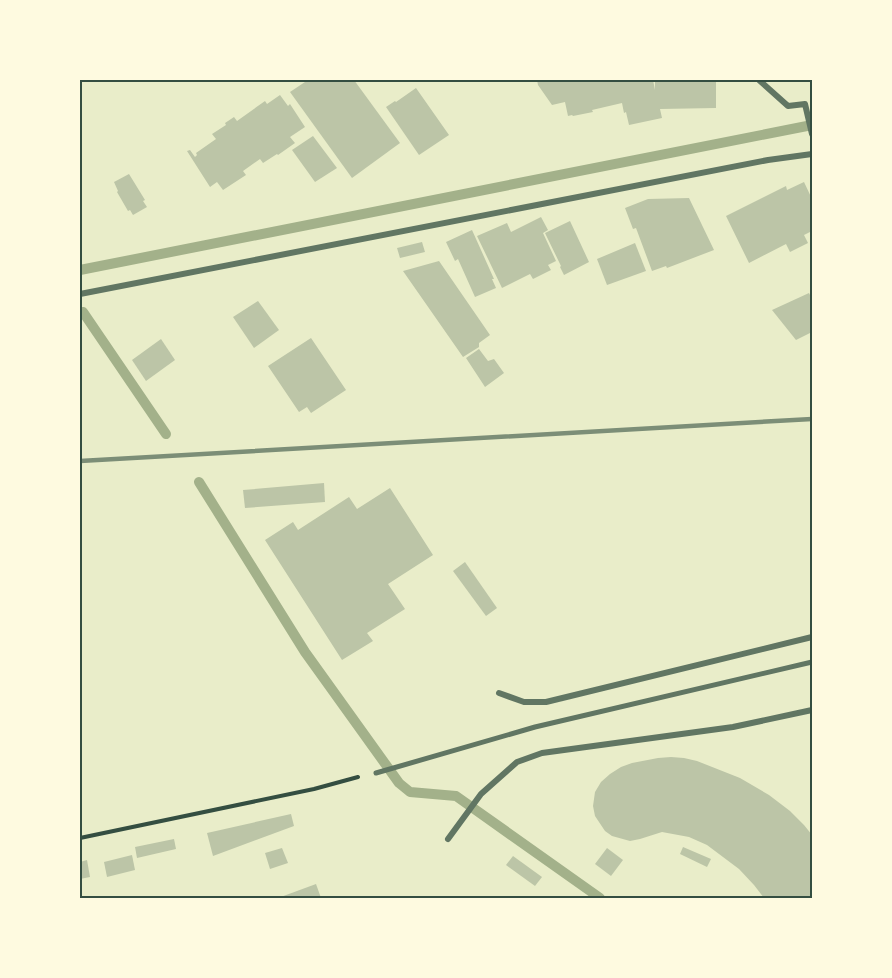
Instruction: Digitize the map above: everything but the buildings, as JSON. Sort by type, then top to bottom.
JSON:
[{"type":"street","points":[[759,80],[788,106],[805,104],[813,134]]},
{"type":"street","points":[[80,294],[768,160],[813,154]]},
{"type":"street","points":[[499,693],[524,702],[546,702],[813,637]]},
{"type":"street","points":[[376,772],[535,728],[813,662]]},
{"type":"street","points":[[448,839],[482,794],[517,762],[542,753],[733,727],[813,710]]},
{"type":"path","points":[[80,837],[314,789],[376,772]]},
{"type":"waterway","points":[[80,270],[812,125]]},
{"type":"waterway","points":[[83,312],[166,434]]},
{"type":"waterway","points":[[199,482],[305,652],[399,783],[410,792],[456,796],[600,898]]},
{"type":"railway","points":[[80,461],[812,419]]}]
